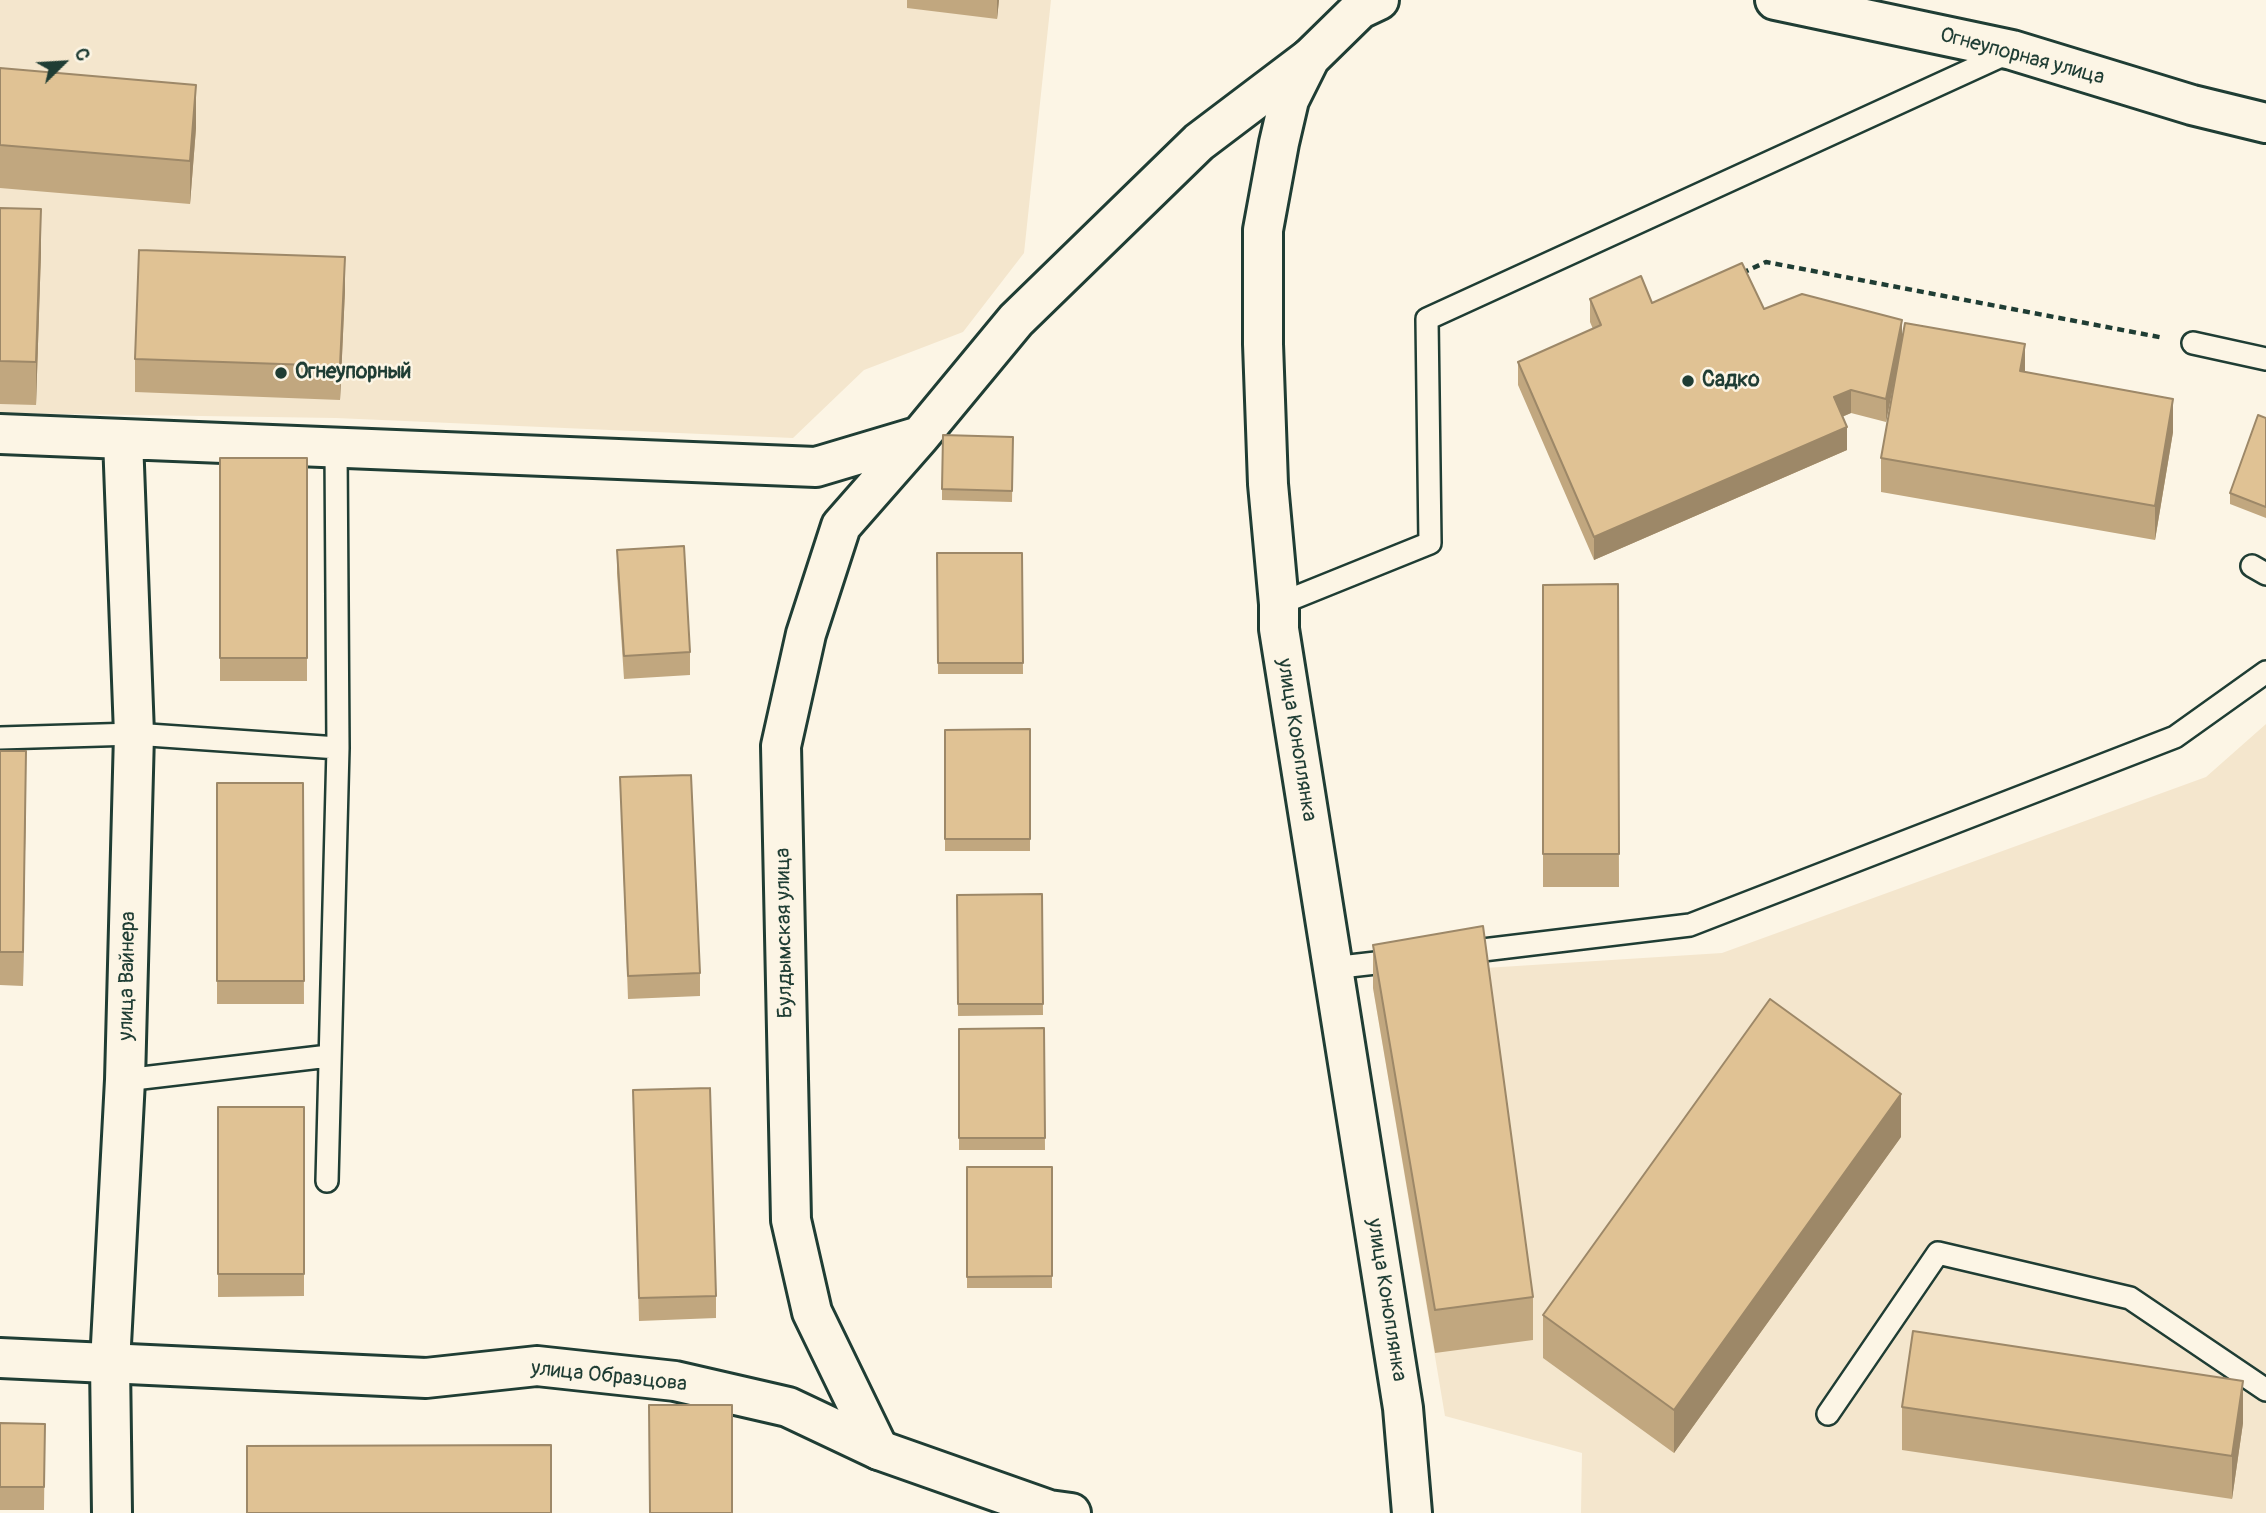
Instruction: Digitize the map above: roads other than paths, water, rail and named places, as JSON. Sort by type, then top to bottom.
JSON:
[{"type":"street","name":"улица Коноплянка","points":[[1378,0],[1360,9],[1310,58],[1289,100],[1264,230],[1263,344],[1268,484],[1279,629],[1403,1408],[1412,1513]]},
{"type":"street","name":"Огнеупорная улица","points":[[1775,0],[2012,50],[2192,105],[2266,123]]},
{"type":"street","name":"Булдымская улица","points":[[878,1450],[811,1312],[791,1220],[781,746],[806,634],[841,526],[1016,320],[1199,142],[1310,58]]},
{"type":"street","points":[[0,434],[816,467],[920,436]]},
{"type":"street","name":"улица Вайнера","points":[[112,1513],[110,1363],[125,1080],[134,734],[123,439]]},
{"type":"street","name":"улица Образцова","points":[[0,1358],[426,1378],[537,1366],[676,1381],[788,1407],[878,1450],[1049,1510],[1071,1513]]},
{"type":"lane","points":[[1279,604],[1430,543],[1427,319],[2012,50]]},
{"type":"lane","points":[[2193,343],[2266,359]]},
{"type":"lane","points":[[327,1181],[338,748],[336,447]]},
{"type":"lane","points":[[1332,968],[1690,925],[2175,737],[2266,672]]},
{"type":"lane","points":[[0,738],[134,734],[338,748]]},
{"type":"lane","points":[[125,1080],[329,1056]]},
{"type":"lane","points":[[1828,1414],[1938,1253],[2130,1298],[2266,1390]]},
{"type":"place","name":"Огнеупорный","points":[[281,373]]},
{"type":"place","name":"Садко","points":[[1688,381]]}]
